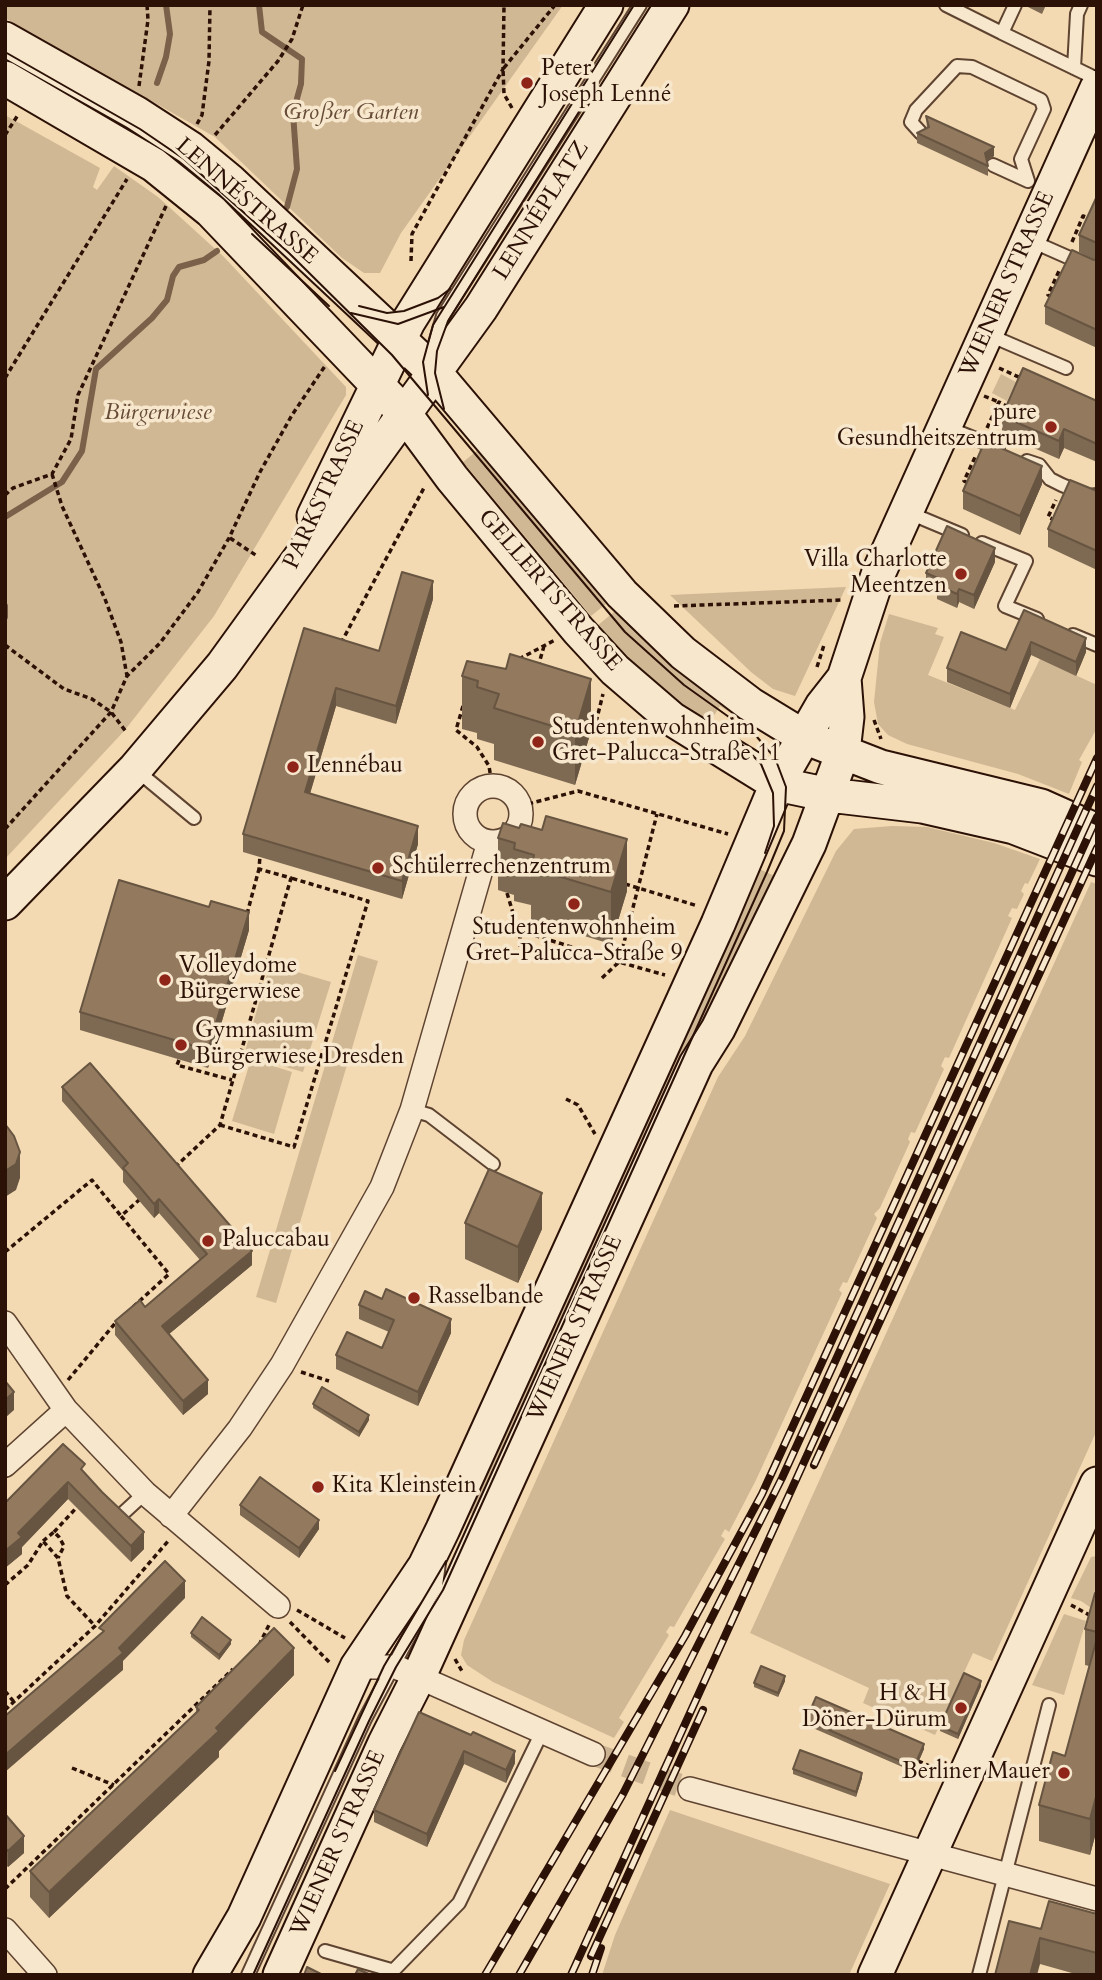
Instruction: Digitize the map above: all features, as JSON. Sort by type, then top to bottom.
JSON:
[{"type":"main road","points":[[606,5],[416,307],[414,333],[429,375],[622,594],[683,653],[750,704],[804,737],[881,767],[1041,806],[1097,831]]},
{"type":"main road","name":"LENNÉPLATZ","points":[[404,413],[503,274],[662,7]]},
{"type":"main road","name":"LENNÉSTRASSE","points":[[5,39],[190,148],[414,333]]},
{"type":"main road","name":"WIENER STRASSE","points":[[279,1975],[385,1743],[377,1665],[443,1529],[718,924],[777,784],[804,737],[844,678],[867,601],[1029,240],[1039,187],[1085,78]]},
{"type":"main road","name":"LENNÉSTRASSE","points":[[11,92],[155,165],[211,211],[377,386]]},
{"type":"main road","points":[[404,413],[377,386],[414,333]]},
{"type":"main road","name":"PARKSTRASSE","points":[[285,578],[377,386]]},
{"type":"main road","name":"PARKSTRASSE","points":[[285,578],[361,478],[404,413]]},
{"type":"main road","name":"GELLERTSTRASSE","points":[[404,413],[519,559],[615,670],[673,719],[777,784],[829,796],[922,806],[1014,827],[1097,859]]},
{"type":"main road","points":[[5,903],[135,769],[222,666],[285,578]]},
{"type":"main road","name":"WIENER STRASSE","points":[[210,1975],[244,1917],[696,1064],[724,1016],[804,853],[829,796],[843,752],[847,717],[844,678]]},
{"type":"main road","points":[[874,1975],[1097,1484]]},
{"type":"street","points":[[492,785],[510,791],[520,806],[522,815],[514,832],[499,841],[489,842],[473,834],[465,817],[465,807],[475,791],[492,785]]},
{"type":"street","points":[[176,1521],[282,1365],[382,1187],[412,1110],[489,842]]},
{"type":"street","points":[[5,1323],[60,1401],[145,1493],[278,1606]]},
{"type":"street","points":[[5,1465],[60,1401]]},
{"type":"street","points":[[377,1665],[593,1754]]},
{"type":"street","points":[[690,1789],[1097,1899]]},
{"type":"street","points":[[5,1930],[45,1975]]},
{"type":"lane","points":[[946,5],[1085,78],[1097,79]]},
{"type":"lane","points":[[1002,33],[1015,5]]},
{"type":"lane","points":[[1081,5],[1077,14],[1085,78]]},
{"type":"lane","points":[[429,375],[443,316],[662,7]]},
{"type":"lane","points":[[921,133],[911,122],[916,110],[957,66],[972,67],[1041,100],[1044,109],[1021,159],[1039,187]]},
{"type":"lane","points":[[993,165],[1039,187]]},
{"type":"lane","points":[[1029,240],[1097,270]]},
{"type":"lane","points":[[414,333],[443,316]]},
{"type":"lane","points":[[986,334],[1066,368]]},
{"type":"lane","points":[[945,427],[1039,466],[1050,478],[1062,485],[1089,496],[1097,495]]},
{"type":"lane","points":[[907,512],[1026,561],[1005,606],[1097,645]]},
{"type":"lane","points":[[135,769],[194,818]]},
{"type":"lane","points":[[412,1110],[429,1115],[493,1164]]},
{"type":"lane","points":[[108,1503],[124,1520],[145,1493]]},
{"type":"lane","points":[[248,1975],[377,1665]]},
{"type":"lane","points":[[979,1975],[1049,1705]]},
{"type":"lane","points":[[325,1951],[390,1972],[459,1903],[542,1732]]},
{"type":"path","points":[[138,94],[148,20],[147,5]]},
{"type":"path","points":[[194,131],[202,115],[205,99],[211,5]]},
{"type":"path","points":[[209,142],[278,61],[292,39],[303,5]]},
{"type":"path","points":[[503,5],[504,94],[521,117]]},
{"type":"path","points":[[411,261],[412,234],[503,69],[555,5]]},
{"type":"path","points":[[5,135],[11,92]]},
{"type":"path","points":[[5,378],[130,174]]},
{"type":"path","points":[[5,495],[13,488],[52,474],[71,439],[78,396],[169,201]]},
{"type":"path","points":[[5,829],[111,712],[127,676],[160,643],[198,592],[292,415],[329,362]]},
{"type":"path","points":[[998,368],[1022,379]]},
{"type":"path","points":[[984,396],[999,402]]},
{"type":"path","points":[[52,474],[121,642],[127,676]]},
{"type":"path","points":[[341,644],[429,482]]},
{"type":"path","points":[[1059,522],[1048,517],[1062,485]]},
{"type":"path","points":[[229,538],[257,556]]},
{"type":"path","points":[[674,606],[844,600]]},
{"type":"path","points":[[507,665],[560,637]]},
{"type":"path","points":[[5,645],[64,689],[92,699],[111,712],[127,733]]},
{"type":"path","points":[[534,679],[544,646]]},
{"type":"path","points":[[577,716],[596,722],[606,685]]},
{"type":"path","points":[[466,696],[456,730],[477,747],[489,766],[492,785]]},
{"type":"path","points":[[585,729],[589,720]]},
{"type":"path","points":[[520,806],[578,791],[730,834]]},
{"type":"path","points":[[602,978],[619,962],[657,814]]},
{"type":"path","points":[[246,916],[260,856]]},
{"type":"path","points":[[220,1125],[294,1147],[368,901],[259,869]]},
{"type":"path","points":[[171,1171],[220,1125],[291,878]]},
{"type":"path","points":[[613,881],[703,908]]},
{"type":"path","points":[[507,893],[518,929],[520,954]]},
{"type":"path","points":[[470,915],[673,978]]},
{"type":"path","points":[[179,1060],[177,1065],[233,1080]]},
{"type":"path","points":[[566,1099],[578,1105],[599,1142]]},
{"type":"path","points":[[5,1252],[92,1180],[169,1274],[129,1310]]},
{"type":"path","points":[[121,1216],[139,1200]]},
{"type":"path","points":[[60,1401],[67,1381],[119,1319]]},
{"type":"path","points":[[282,1365],[329,1381]]},
{"type":"path","points":[[5,1585],[28,1565],[43,1541],[93,1492],[108,1503]]},
{"type":"path","points":[[5,1710],[95,1626],[176,1521]]},
{"type":"path","points":[[54,1532],[64,1546]]},
{"type":"path","points":[[58,1558],[70,1540]]},
{"type":"path","points":[[43,1541],[58,1558],[67,1596],[95,1626]]},
{"type":"path","points":[[1066,1604],[1093,1617],[1097,1623]]},
{"type":"path","points":[[278,1606],[300,1610],[377,1665]]},
{"type":"path","points":[[278,1606],[377,1665]]},
{"type":"path","points":[[250,1653],[260,1644],[278,1606]]},
{"type":"path","points":[[5,1889],[240,1663]]},
{"type":"path","points":[[5,1691],[14,1702]]},
{"type":"path","points":[[72,1768],[114,1785]]},
{"type":"green space","name":"Großer Garten","points":[[5,5],[563,5],[401,233],[380,273],[364,273],[342,258],[215,137],[5,18]]},
{"type":"green space","name":"Bürgerwiese","points":[[5,115],[100,168],[93,187],[97,190],[114,166],[158,197],[223,256],[346,387],[346,395],[214,616],[125,730],[5,859]]},
{"type":"green space","points":[[1001,374],[1016,382],[1007,401],[992,393]]},
{"type":"green space","points":[[478,450],[606,604],[591,616],[463,462]]},
{"type":"green space","points":[[846,587],[795,696],[773,689],[751,672],[670,595]]},
{"type":"green space","points":[[620,607],[738,709],[734,715],[720,706],[710,722],[723,732],[718,740],[591,631]]},
{"type":"green space","points":[[889,614],[938,628],[935,634],[944,637],[928,675],[1015,710],[1040,659],[1097,685],[1097,728],[1079,760],[1082,762],[1069,794],[1018,774],[907,744],[888,735],[878,724],[874,702],[880,643]]},
{"type":"green space","points":[[927,827],[994,843],[1040,859],[1028,884],[1025,883],[1021,891],[1024,894],[1017,909],[1012,908],[1008,916],[1012,918],[949,1058],[945,1057],[941,1066],[944,1069],[915,1133],[911,1132],[908,1139],[910,1142],[880,1208],[874,1214],[877,1218],[847,1283],[843,1282],[839,1290],[842,1293],[756,1480],[729,1532],[725,1529],[721,1536],[725,1539],[674,1627],[670,1626],[666,1632],[669,1635],[619,1718],[624,1722],[614,1738],[493,1682],[467,1665],[461,1655],[464,1640],[718,1077],[745,1036],[836,851],[854,829]]},
{"type":"green space","points":[[755,867],[777,877],[430,1632],[417,1627],[439,1589],[473,1514],[464,1510]]},
{"type":"green space","points":[[1091,882],[1097,884],[1097,1430],[992,1661],[973,1653],[935,1735],[863,1703],[869,1688],[750,1633]]},
{"type":"green space","points":[[358,955],[378,961],[276,1303],[256,1297]]},
{"type":"green space","points":[[270,964],[331,982],[303,1072],[244,1055]]},
{"type":"green space","points":[[251,1059],[292,1072],[274,1134],[232,1121]]},
{"type":"green space","points":[[1097,1556],[1097,1612],[1071,1598],[1091,1557]]},
{"type":"green space","points":[[1064,1614],[1086,1621],[1064,1695],[1032,1685]]},
{"type":"green space","points":[[670,1810],[890,1884],[849,1975],[602,1975],[615,1935]]},
{"type":"building","points":[[926,116],[994,147],[985,153],[988,166],[917,133],[929,127]]},
{"type":"building","points":[[1097,196],[1097,243],[1079,235]]},
{"type":"building","points":[[1072,250],[1097,259],[1097,330],[1045,306]]},
{"type":"building","points":[[1023,368],[1097,401],[1097,444],[1064,429],[1059,441],[1002,416]]},
{"type":"building","points":[[985,441],[1042,466],[1020,516],[963,491]]},
{"type":"building","points":[[1070,480],[1097,491],[1097,551],[1048,529]]},
{"type":"building","name":"Villa Charlotte Meentzen","points":[[947,526],[995,548],[974,595],[959,589],[957,594],[937,585],[940,579],[926,573]]},
{"type":"building","name":"Lennébau","points":[[402,572],[433,581],[396,706],[336,688],[305,792],[418,826],[402,881],[243,834],[304,628],[379,651]]},
{"type":"building","points":[[1024,610],[1086,638],[1076,662],[1031,642],[1010,694],[947,668],[961,632],[1006,650]]},
{"type":"building","points":[[510,654],[591,679],[575,733],[494,708],[499,694],[477,687],[478,681],[462,676],[467,661],[506,669]]},
{"type":"building","points":[[546,816],[627,839],[611,892],[531,868],[534,855],[514,849],[515,843],[498,838],[503,823],[519,828],[521,824],[542,830]]},
{"type":"building","name":"Volleydome Bürgerwiese","points":[[119,880],[209,907],[211,901],[249,912],[208,1050],[80,1012]]},
{"type":"building","name":"Paluccabau","points":[[90,1063],[252,1251],[162,1326],[208,1380],[183,1401],[115,1321],[140,1300],[145,1307],[207,1254],[159,1199],[154,1204],[123,1168],[128,1163],[62,1087]]},
{"type":"building","points":[[5,1124],[14,1136],[20,1152],[16,1164],[5,1171]]},
{"type":"building","points":[[489,1169],[542,1193],[518,1247],[465,1223]]},
{"type":"building","points":[[386,1289],[451,1319],[418,1392],[336,1355],[347,1332],[382,1348],[394,1320],[359,1305],[365,1291],[382,1299]]},
{"type":"building","points":[[5,1381],[14,1392],[5,1400]]},
{"type":"building","points":[[322,1387],[369,1415],[359,1432],[313,1404]]},
{"type":"building","points":[[63,1444],[85,1464],[81,1469],[102,1492],[144,1532],[131,1546],[68,1482],[18,1533],[22,1537],[5,1551],[5,1503]]},
{"type":"building","name":"Kita Kleinstein","points":[[260,1477],[319,1520],[299,1548],[240,1505]]},
{"type":"building","points":[[165,1561],[185,1581],[119,1648],[123,1653],[5,1755],[5,1716],[104,1631],[99,1628]]},
{"type":"building","points":[[1097,1593],[1097,1632],[1085,1629]]},
{"type":"building","points":[[202,1617],[231,1640],[219,1655],[191,1633]]},
{"type":"building","points":[[274,1628],[294,1648],[216,1728],[219,1731],[49,1892],[30,1871],[199,1710],[196,1707]]},
{"type":"building","points":[[1097,1638],[1097,1793],[1090,1819],[1039,1805],[1053,1752],[1065,1756]]},
{"type":"building","points":[[761,1666],[785,1676],[778,1693],[754,1683]]},
{"type":"building","name":"H & H Döner-Dürum","points":[[964,1673],[981,1681],[958,1734],[940,1726]]},
{"type":"building","points":[[816,1697],[924,1744],[914,1767],[806,1720]]},
{"type":"building","points":[[419,1712],[515,1751],[506,1770],[464,1751],[427,1834],[374,1810]]},
{"type":"building","points":[[800,1750],[862,1773],[856,1792],[793,1769]]},
{"type":"building","points":[[5,1814],[24,1836],[8,1851],[5,1848]]},
{"type":"building","points":[[1049,1901],[1097,1914],[1097,1953],[1040,1938],[1030,1975],[995,1975],[1009,1921],[1041,1929]]},
{"type":"building","points":[[307,1967],[323,1975],[304,1975]]},
{"type":"building","points":[[358,1969],[371,1975],[355,1975]]},
{"type":"waterway","points":[[157,83],[170,34],[166,5]]},
{"type":"waterway","points":[[259,5],[262,32],[302,59],[301,84],[293,113],[297,169],[287,207]]},
{"type":"waterway","points":[[5,517],[62,482],[82,451],[96,369],[152,318],[167,300],[173,276],[179,267],[204,260],[217,251]]},
{"type":"waterway","points":[[5,606],[5,617]]},
{"type":"tunnel","points":[[593,1754],[690,1789]]},
{"type":"tram line","points":[[428,395],[423,362],[433,325],[634,5]]},
{"type":"tram line","points":[[5,52],[140,129],[184,159],[289,253],[392,355],[625,632],[684,685],[757,737],[775,758],[786,787],[784,831],[767,872],[443,1590],[396,1667],[369,1721],[253,1975]]},
{"type":"tram line","points":[[444,409],[435,373],[437,351],[448,321],[587,99]]},
{"type":"tram line","points":[[252,234],[329,306]]},
{"type":"tram line","points":[[359,306],[387,313],[404,311],[438,298],[450,289]]},
{"type":"tram line","points":[[351,313],[398,324],[444,307]]},
{"type":"tram line","points":[[721,723],[761,764],[773,793],[774,826],[765,853]]},
{"type":"tram line","points":[[335,1771],[384,1666],[446,1561]]},
{"type":"railway","points":[[485,1975],[685,1636],[762,1494],[1097,758]]},
{"type":"railway","points":[[519,1975],[623,1794],[782,1478],[1097,786]]},
{"type":"railway","points":[[571,1975],[1097,817]]},
{"type":"railway","points":[[814,1465],[1097,848]]},
{"type":"railway","points":[[591,1956],[703,1710]]},
{"type":"railway","points":[[592,1975],[601,1948]]},
{"type":"place","name":"Peter Joseph Lenné","points":[[527,83]]},
{"type":"place","name":"pure Gesundheitszentrum","points":[[1051,427]]},
{"type":"place","name":"Villa Charlotte Meentzen","points":[[961,574]]},
{"type":"place","name":"Studentenwohnheim Gret-Palucca-Straße 11","points":[[538,742]]},
{"type":"place","name":"Lennébau","points":[[293,767]]},
{"type":"place","name":"Schülerrechenzentrum","points":[[378,868]]},
{"type":"place","name":"Studentenwohnheim Gret-Palucca-Straße 9","points":[[574,904]]},
{"type":"place","name":"Volleydome Bürgerwiese","points":[[165,980]]},
{"type":"place","name":"Gymnasium Bürgerwiese Dresden","points":[[181,1045]]},
{"type":"place","name":"Paluccabau","points":[[208,1241]]},
{"type":"place","name":"Rasselbande","points":[[414,1298]]},
{"type":"place","name":"Kita Kleinstein","points":[[318,1487]]},
{"type":"place","name":"H & H Döner-Dürum","points":[[961,1708]]},
{"type":"place","name":"Berliner Mauer","points":[[1064,1773]]}]
